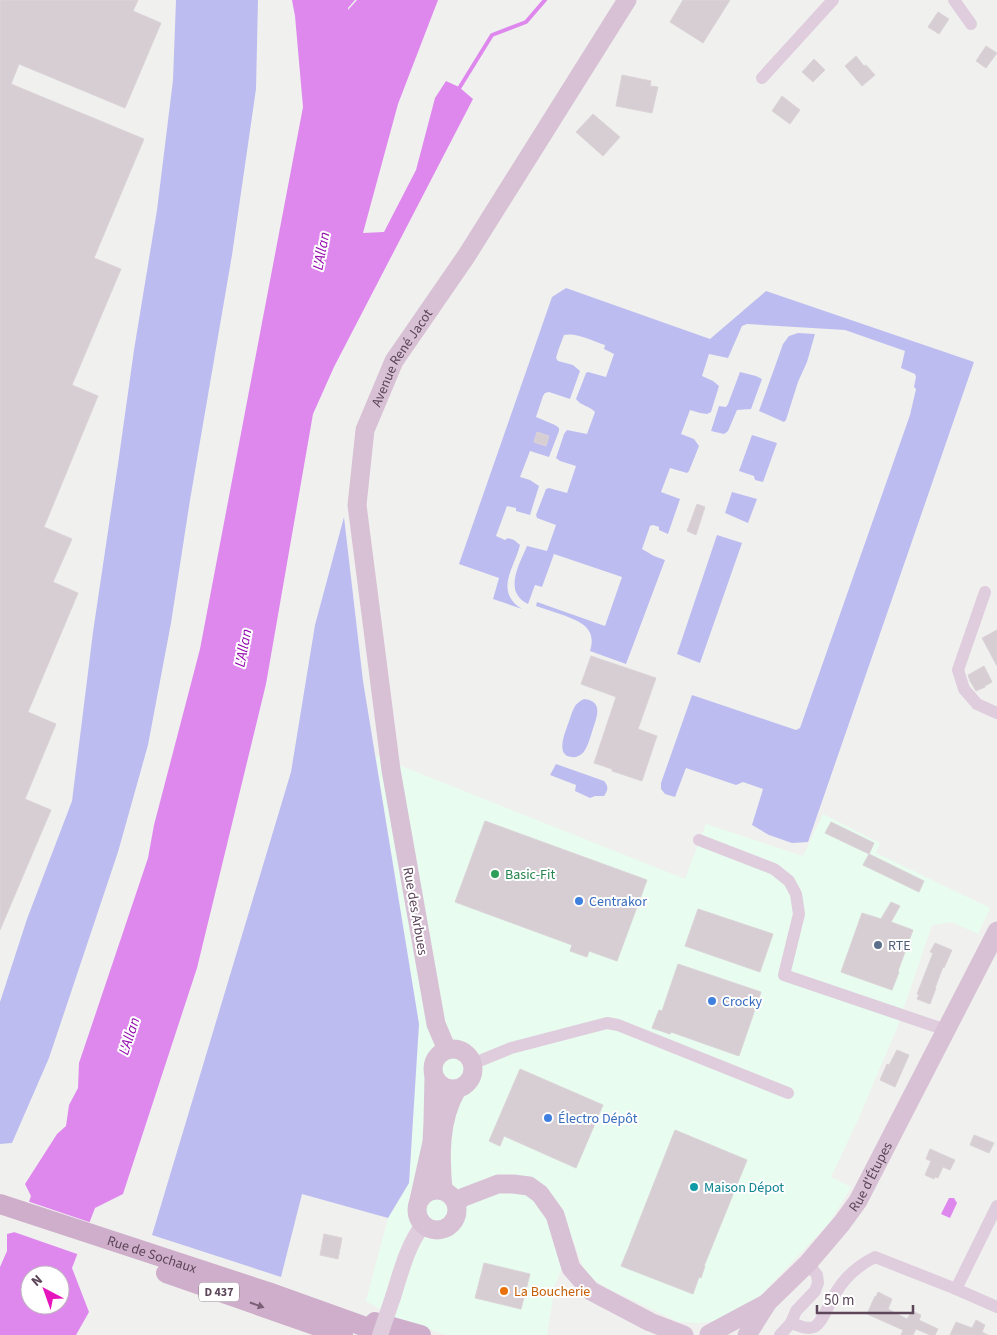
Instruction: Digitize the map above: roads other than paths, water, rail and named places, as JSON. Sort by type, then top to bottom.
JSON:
[{"type":"main road","name":"Avenue René Jacot","points":[[392,770],[357,505],[364,430],[394,361],[467,255],[626,0]]},
{"type":"main road","name":"Rue des Arbues","points":[[392,770],[436,1024],[447,1050]]},
{"type":"main road","name":"Rue d'Étupes","points":[[747,1335],[768,1302],[808,1263],[842,1224],[858,1201],[997,931]]},
{"type":"main road","points":[[434,1077],[438,1083],[450,1090],[463,1087],[468,1083],[473,1071],[470,1059],[462,1052],[452,1049],[441,1053],[436,1058],[434,1064],[432,1142],[417,1206],[419,1220],[429,1229],[436,1230],[449,1227],[457,1216],[458,1209],[450,1196],[441,1167],[445,1117],[457,1089]]},
{"type":"main road","points":[[419,1200],[424,1194],[436,1189],[450,1196],[464,1197],[498,1184],[528,1186],[540,1194],[555,1215],[571,1268],[591,1291],[655,1329],[684,1335]]},
{"type":"main road","name":"Rue de Sochaux","points":[[0,1204],[21,1210],[97,1243],[343,1335]]},
{"type":"main road","name":"Rue de Sochaux","points":[[0,1217],[268,1292],[388,1335]]},
{"type":"main road","points":[[268,1292],[421,1335]]},
{"type":"main road","name":"Rue d'Étupes","points":[[709,1335],[768,1302]]},
{"type":"main road","points":[[690,1335],[701,1333],[709,1335]]},
{"type":"street","points":[[762,78],[833,0]]},
{"type":"street","points":[[954,0],[971,24]]},
{"type":"street","points":[[985,592],[958,670],[964,689],[977,704],[997,713]]},
{"type":"street","points":[[699,840],[774,869],[789,881],[796,894],[799,914],[784,975],[946,1030]]},
{"type":"street","points":[[472,1064],[511,1048],[613,1024],[788,1093]]},
{"type":"street","points":[[956,1289],[997,1206]]},
{"type":"street","points":[[380,1335],[405,1257],[417,1233],[424,1225]]},
{"type":"street","points":[[791,1323],[805,1328],[814,1326],[822,1318],[835,1292],[850,1274],[875,1257],[997,1307]]},
{"type":"street","points":[[780,1335],[791,1323],[796,1311],[815,1291],[818,1282],[817,1274],[808,1263]]},
{"type":"water","name":"L'Allan","points":[[292,0],[355,0],[348,10],[357,0],[438,0],[398,104],[363,233],[384,232],[416,170],[435,98],[446,81],[459,87],[473,99],[334,367],[313,414],[266,684],[197,968],[123,1194],[95,1208],[72,1268],[89,1312],[76,1335],[0,1335],[0,1267],[7,1251],[7,1234],[19,1231],[31,1196],[25,1184],[57,1134],[66,1126],[69,1105],[78,1088],[79,1063],[148,858],[154,825],[200,649],[303,107]]},
{"type":"water","points":[[949,1198],[954,1198],[957,1203],[950,1218],[941,1214]]},
{"type":"waterway","points":[[458,90],[492,35],[526,22],[545,0]]},
{"type":"place","name":"Basic-Fit","points":[[495,874]]},
{"type":"place","name":"Centrakor","points":[[579,901]]},
{"type":"place","name":"RTE","points":[[878,945]]},
{"type":"place","name":"Crocky","points":[[712,1001]]},
{"type":"place","name":"Électro Dépôt","points":[[548,1118]]},
{"type":"place","name":"Maison Dépot","points":[[694,1187]]},
{"type":"place","name":"La Boucherie","points":[[504,1291]]}]
